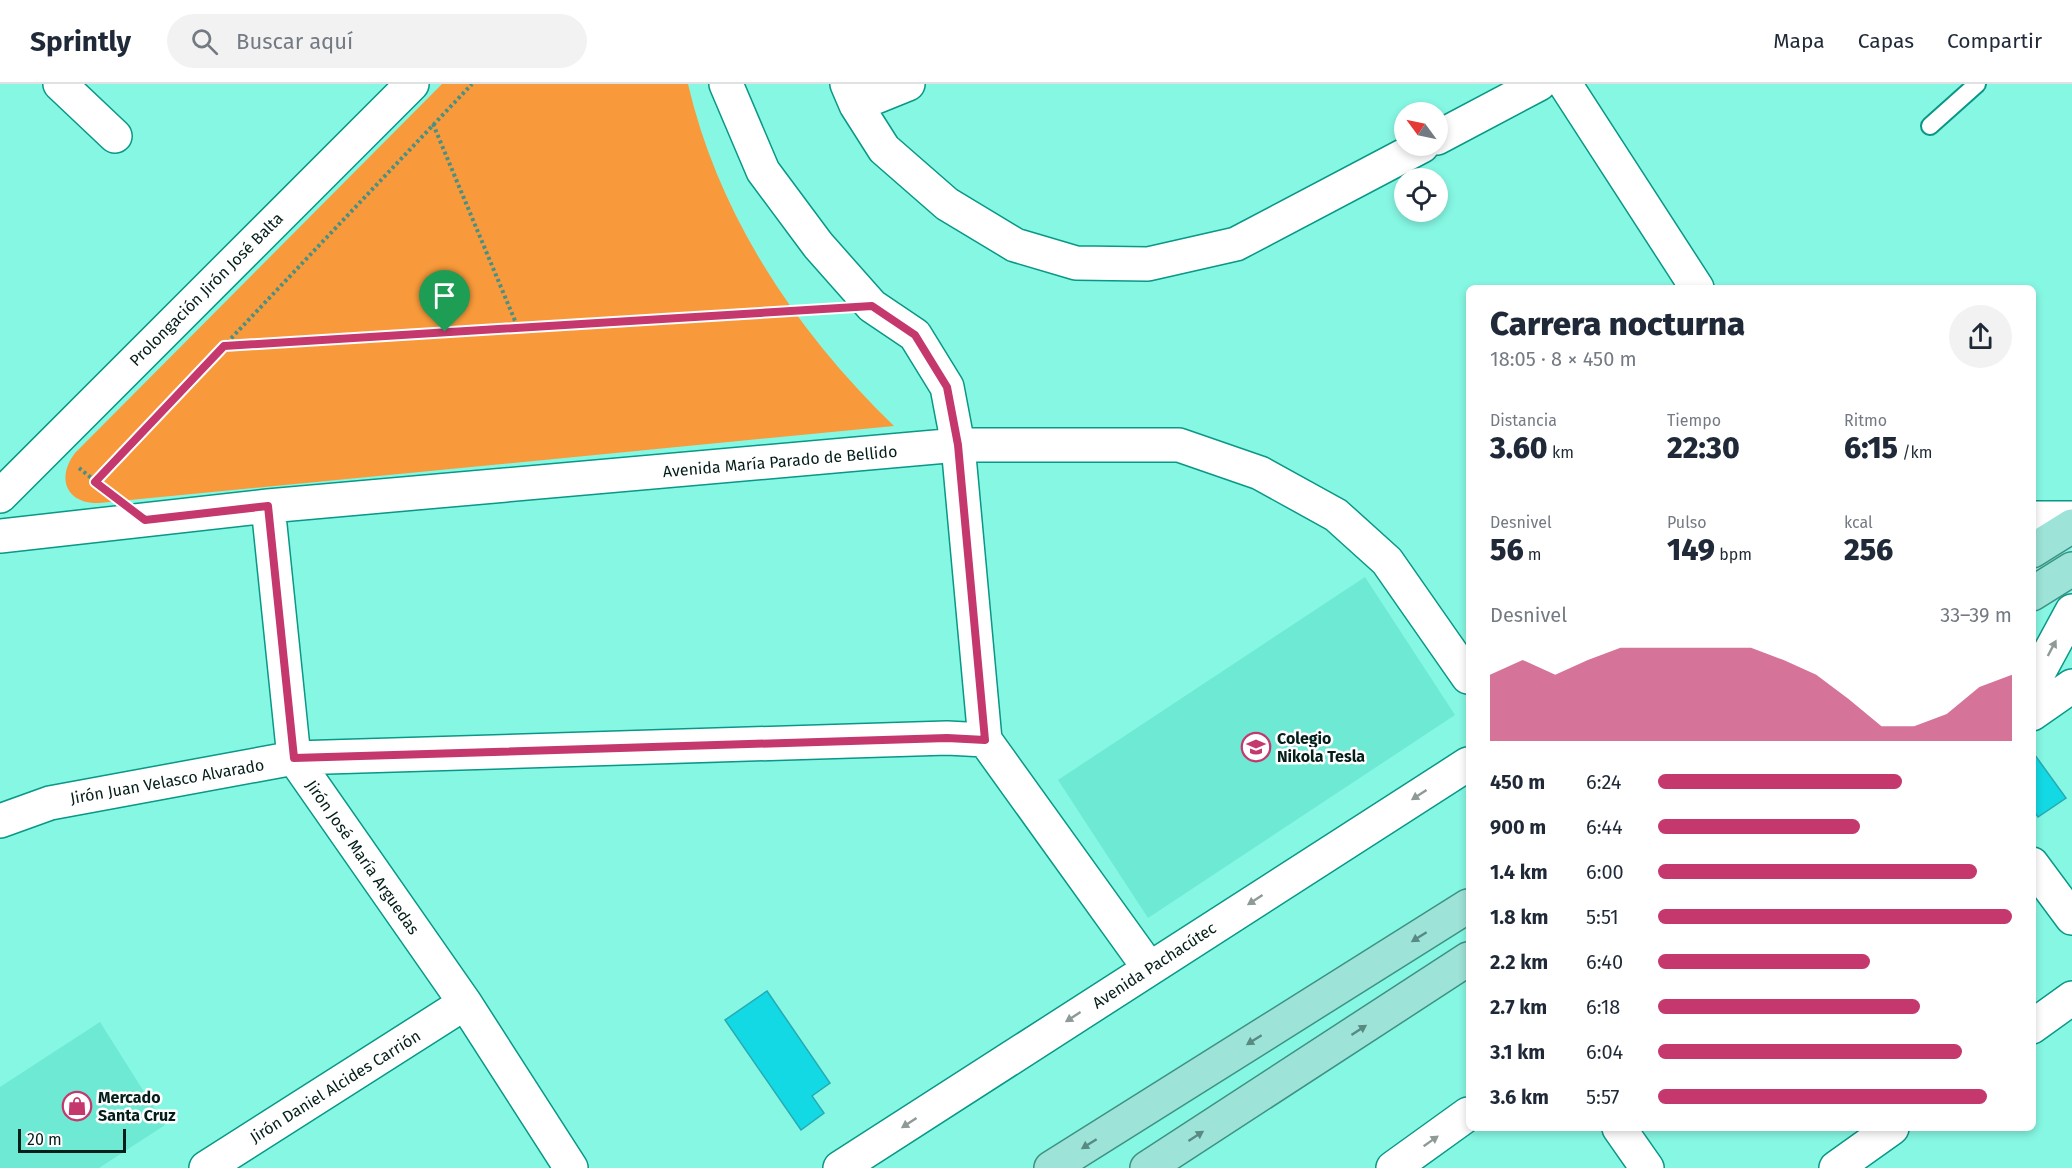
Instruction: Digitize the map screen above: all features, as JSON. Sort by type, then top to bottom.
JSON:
[{"type":"main road","points":[[2036,548],[2072,526]]},
{"type":"main road","points":[[2036,592],[2072,569]]},
{"type":"main road","points":[[1051,1168],[1466,907]]},
{"type":"main road","points":[[1147,1168],[1466,960]]},
{"type":"street","points":[[60,84],[115,136]]},
{"type":"street","name":"Prolongación Jirón José Balta","points":[[0,496],[412,84]]},
{"type":"street","points":[[726,84],[763,171],[818,245],[872,306],[915,335],[947,387],[958,445],[985,740],[1149,968]]},
{"type":"street","points":[[908,84],[852,94],[884,148],[947,204],[1015,245],[1076,263],[1148,264],[1236,244],[1403,156]]},
{"type":"street","points":[[1448,132],[1539,84]]},
{"type":"street","points":[[1565,84],[1695,285]]},
{"type":"street","name":"Avenida María Parado de Bellido","points":[[0,536],[268,506],[958,445],[1179,445],[1260,473],[1336,515],[1387,561],[1466,674]]},
{"type":"street","name":"Jirón José María Arguedas","points":[[268,506],[294,758],[465,1003],[572,1168]]},
{"type":"street","points":[[2036,518],[2072,518]]},
{"type":"street","points":[[2036,678],[2072,611]]},
{"type":"street","points":[[2036,711],[2072,686]]},
{"type":"street","name":"Jirón Juan Velasco Alvarado","points":[[0,821],[50,803],[294,758],[947,738],[985,740]]},
{"type":"street","name":"Avenida Pachacútec","points":[[840,1168],[1466,765]]},
{"type":"street","points":[[2036,869],[2072,918]]},
{"type":"street","points":[[2036,1024],[2072,998]]},
{"type":"street","name":"Jirón Daniel Alcides Carrión","points":[[206,1168],[465,1003]]},
{"type":"street","points":[[1393,1168],[1466,1115]]},
{"type":"street","points":[[1621,1131],[1647,1168]]},
{"type":"street","points":[[1836,1168],[1888,1131]]},
{"type":"lane","points":[[1930,126],[1977,84]]},
{"type":"path","points":[[95,482],[472,84]]},
{"type":"path","points":[[433,124],[518,328]]},
{"type":"path","points":[[224,346],[872,306]]},
{"type":"path","points":[[50,444],[145,520]]},
{"type":"shaded area","points":[[442,84],[688,84],[702,133],[720,180],[741,226],[766,270],[794,312],[825,352],[894,426],[99,503],[79,499],[72,494],[68,488],[66,472],[75,453]]},
{"type":"shaded area","name":"Colegio Nikola Tesla","points":[[1365,577],[1455,715],[1148,918],[1058,780]]},
{"type":"shaded area","name":"Mercado Santa Cruz","points":[[100,1022],[165,1125],[99,1168],[0,1168],[0,1087]]},
{"type":"building","points":[[2036,757],[2066,798],[2038,817],[2036,814]]},
{"type":"building","points":[[767,991],[830,1083],[812,1096],[824,1113],[801,1130],[725,1020]]},
{"type":"place","name":"Colegio Nikola Tesla","points":[[1256,747]]},
{"type":"place","name":"Mercado Santa Cruz","points":[[77,1106]]},
{"type":"route","points":[[872,306],[915,335],[947,387],[958,445],[985,740],[947,738],[294,758],[268,506],[145,520],[95,482],[224,346],[445,332],[872,306]]}]
